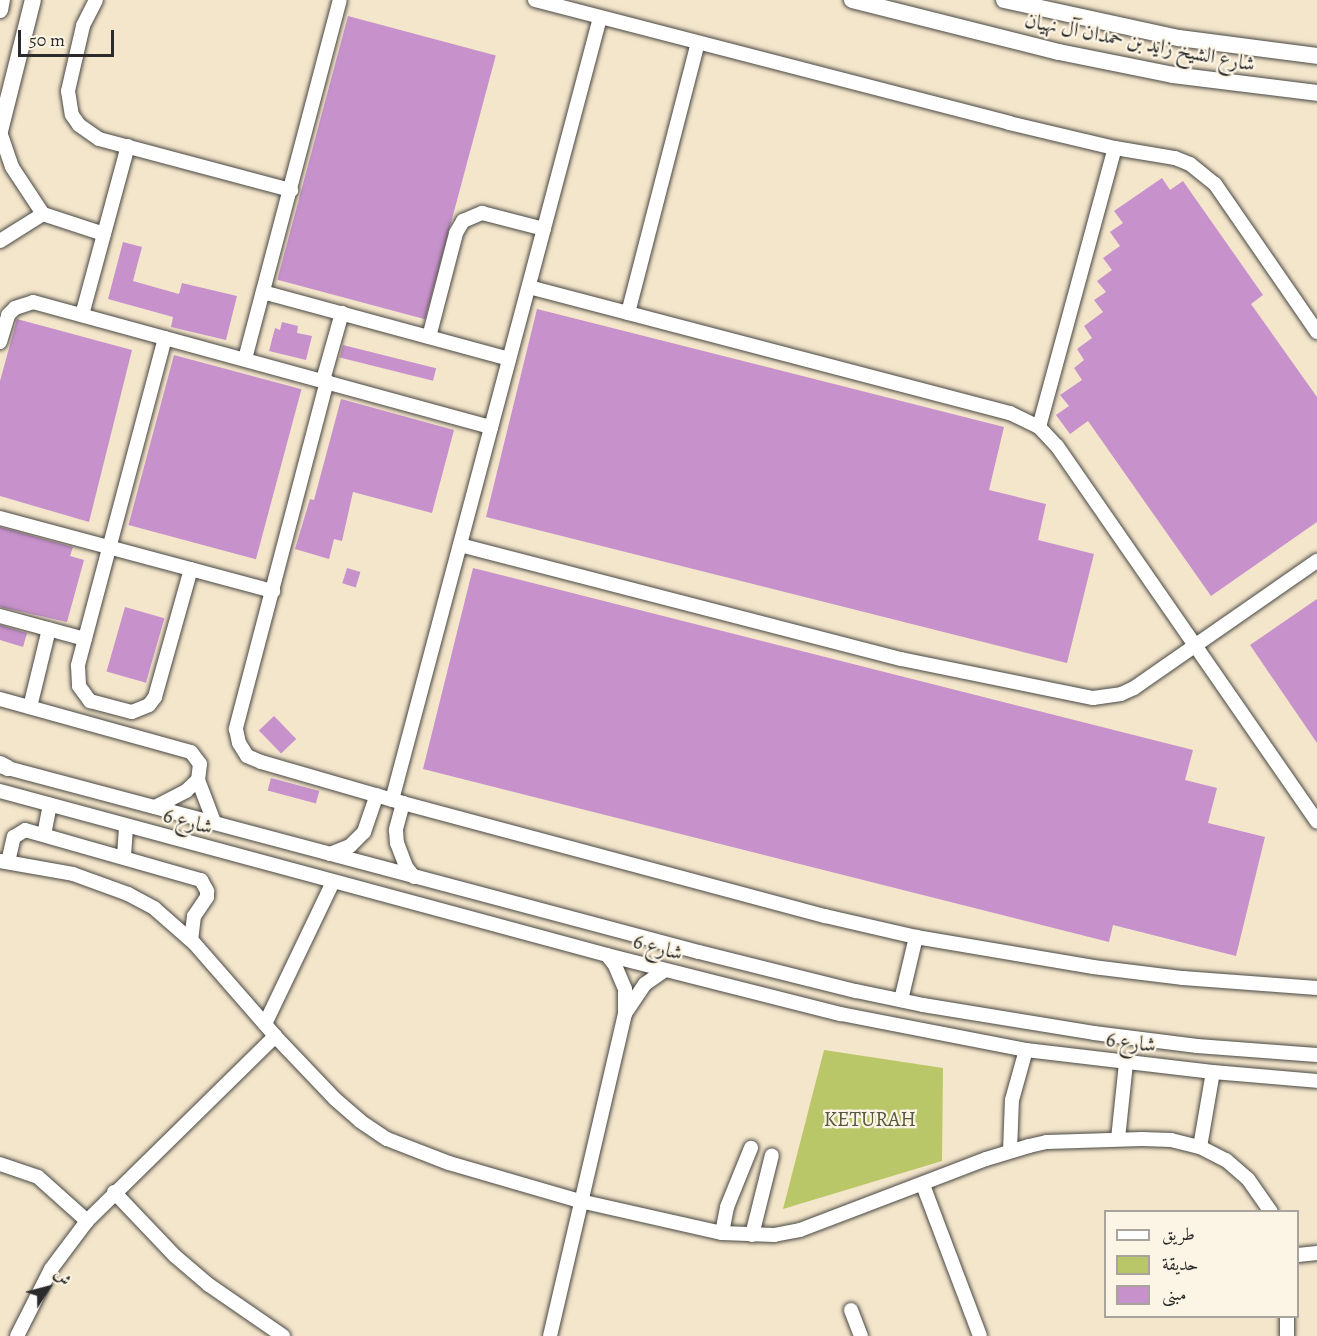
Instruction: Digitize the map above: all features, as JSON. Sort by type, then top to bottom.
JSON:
[{"type":"main road","points":[[0,10],[2,0]]},
{"type":"main road","points":[[0,131],[33,0]]},
{"type":"main road","name":"شارع الشيخ زايد بن حمدان آل نهيان","points":[[852,0],[1036,47],[1150,71],[1266,89],[1317,93]]},
{"type":"main road","name":"شارع الشيخ زايد بن حمدان آل نهيان","points":[[1004,0],[1179,38],[1317,56]]},
{"type":"street","points":[[96,0],[83,26],[68,91],[68,103],[72,115],[88,134],[291,190]]},
{"type":"street","points":[[245,359],[340,0]]},
{"type":"street","points":[[535,0],[1115,148],[1175,158],[1203,173],[1219,191],[1317,332]]},
{"type":"street","points":[[414,877],[406,867],[397,843],[397,801],[460,545],[600,18]]},
{"type":"street","points":[[628,313],[698,43]]},
{"type":"street","points":[[0,131],[12,167],[43,214],[104,234]]},
{"type":"street","points":[[82,315],[128,146]]},
{"type":"street","points":[[1039,427],[1115,148]]},
{"type":"street","points":[[429,337],[456,233],[463,221],[482,213],[544,229]]},
{"type":"street","points":[[0,241],[43,214]]},
{"type":"street","points":[[529,287],[1010,413],[1039,427],[1052,439],[1317,822]]},
{"type":"street","points":[[263,292],[509,359]]},
{"type":"street","points":[[0,342],[8,315],[23,303],[33,302],[491,427]]},
{"type":"street","points":[[342,313],[236,729],[239,743],[247,756],[397,801],[792,907],[916,937],[1093,967],[1183,978],[1317,988]]},
{"type":"street","points":[[165,338],[85,639],[77,676],[83,694],[99,705],[123,711],[141,709],[149,705],[158,689],[191,569]]},
{"type":"street","points":[[0,518],[273,591]]},
{"type":"street","points":[[460,545],[902,659],[1079,696],[1108,697],[1128,691],[1317,561]]},
{"type":"street","points":[[0,616],[85,639]]},
{"type":"street","points":[[30,707],[49,629]]},
{"type":"street","points":[[0,699],[184,748],[196,757],[200,764],[198,780],[214,822]]},
{"type":"street","name":"شارع 6","points":[[3,766],[773,971],[901,1000],[1114,1035],[1197,1046],[1317,1054]]},
{"type":"street","points":[[155,807],[186,791],[198,780]]},
{"type":"street","name":"شارع 6","points":[[0,791],[607,955],[841,1014],[1026,1050],[1126,1063],[1317,1081]]},
{"type":"street","points":[[330,854],[350,846],[364,832],[377,795]]},
{"type":"street","points":[[44,835],[50,805]]},
{"type":"street","points":[[124,856],[126,826]]},
{"type":"street","points":[[191,940],[194,916],[207,897],[207,891],[201,880],[124,856],[25,830],[19,831],[14,837],[4,861],[44,867],[100,883],[154,908],[191,940],[275,1036],[335,1099],[360,1121],[387,1139],[449,1163],[580,1201],[722,1233],[752,1235],[800,1230],[1010,1151],[1047,1142],[1118,1139],[1172,1140],[1200,1147],[1226,1160],[1248,1179],[1270,1210]]},
{"type":"street","points":[[265,1024],[333,882]]},
{"type":"street","points":[[170,920],[194,916]]},
{"type":"street","points":[[901,1000],[916,937]]},
{"type":"street","points":[[550,1336],[625,1014],[625,989],[618,971],[607,955]]},
{"type":"street","points":[[625,1014],[641,988],[666,970]]},
{"type":"street","points":[[17,1336],[51,1269],[87,1221],[275,1036]]},
{"type":"street","points":[[1010,1151],[1012,1100],[1026,1050]]},
{"type":"street","points":[[1118,1139],[1126,1063]]},
{"type":"street","points":[[1200,1147],[1213,1072]]},
{"type":"street","points":[[722,1233],[730,1198],[751,1148]]},
{"type":"street","points":[[752,1235],[772,1155]]},
{"type":"street","points":[[0,1164],[38,1177],[87,1221]]},
{"type":"street","points":[[923,1185],[980,1336]]},
{"type":"street","points":[[114,1192],[176,1256],[209,1285],[267,1332],[283,1336]]},
{"type":"street","points":[[1299,1255],[1317,1253]]},
{"type":"street","points":[[851,1310],[861,1336]]},
{"type":"street","points":[[1287,1318],[1287,1336]]},
{"type":"green space","name":"KETURAH","points":[[824,1050],[943,1068],[942,1161],[783,1209]]},
{"type":"building","points":[[348,16],[496,56],[425,319],[277,280]]},
{"type":"building","points":[[1162,178],[1170,190],[1183,181],[1263,295],[1251,304],[1317,397],[1317,522],[1211,596],[1088,421],[1070,434],[1056,415],[1069,406],[1060,395],[1082,380],[1074,368],[1084,360],[1077,349],[1092,338],[1084,326],[1103,312],[1094,300],[1106,292],[1097,281],[1112,270],[1103,258],[1120,246],[1110,232],[1123,223],[1114,211]]},
{"type":"building","points":[[123,242],[142,247],[133,281],[179,294],[182,283],[237,296],[226,340],[171,327],[173,317],[108,299]]},
{"type":"building","points":[[537,309],[1004,427],[989,490],[1046,504],[1038,540],[1094,554],[1067,663],[486,517]]},
{"type":"building","points":[[17,319],[132,350],[89,522],[0,496],[0,381]]},
{"type":"building","points":[[282,322],[298,326],[297,333],[312,336],[306,360],[269,351],[275,328],[280,330]]},
{"type":"building","points":[[343,345],[436,368],[433,381],[340,358]]},
{"type":"building","points":[[174,355],[302,389],[256,559],[128,525]]},
{"type":"building","points":[[341,399],[454,430],[432,513],[353,492],[342,541],[334,539],[329,559],[295,549],[310,499],[314,500]]},
{"type":"building","points":[[0,527],[73,547],[70,556],[84,560],[67,622],[0,607]]},
{"type":"building","points":[[347,568],[360,572],[356,587],[342,583]]},
{"type":"building","points":[[473,568],[1193,750],[1185,780],[1217,788],[1208,823],[1265,837],[1236,956],[1113,925],[1109,942],[423,769]]},
{"type":"building","points":[[1317,599],[1317,743],[1250,645]]},
{"type":"building","points":[[125,607],[164,618],[146,683],[107,671]]},
{"type":"building","points":[[0,625],[27,633],[23,647],[0,640]]},
{"type":"building","points":[[274,716],[296,739],[281,754],[259,731]]},
{"type":"building","points":[[271,778],[319,791],[316,803],[268,791]]}]
